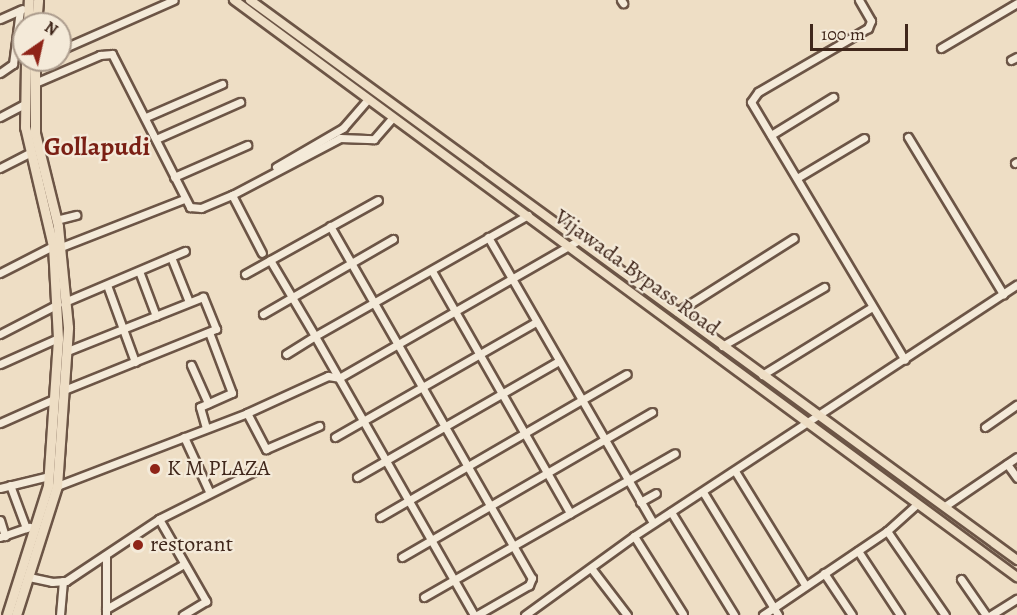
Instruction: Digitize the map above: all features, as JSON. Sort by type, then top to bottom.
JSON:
[{"type":"highway","points":[[31,72],[24,104],[28,154],[57,247]]},
{"type":"highway","points":[[16,615],[57,486],[67,351],[56,220],[35,133],[34,72]]},
{"type":"highway","points":[[7,615],[38,524],[49,476],[58,338],[63,303]]},
{"type":"main road","name":"Vijawada Bypass Road","points":[[234,0],[528,215],[677,312],[1017,560]]},
{"type":"main road","name":"Vijawada Bypass Road","points":[[250,0],[1017,577]]},
{"type":"street","points":[[72,45],[174,0]]},
{"type":"street","points":[[859,0],[871,21],[867,28],[751,98],[905,360]]},
{"type":"street","points":[[941,48],[1017,3]]},
{"type":"street","points":[[0,19],[26,5]]},
{"type":"street","points":[[0,73],[13,64],[26,5]]},
{"type":"street","points":[[35,83],[112,54],[146,117],[184,199],[197,209],[232,195],[340,138],[375,139],[393,117]]},
{"type":"street","points":[[146,117],[222,84]]},
{"type":"street","points":[[771,135],[833,97]]},
{"type":"street","points":[[276,167],[343,128],[368,99]]},
{"type":"street","points":[[156,140],[240,102]]},
{"type":"street","points":[[0,117],[24,104]]},
{"type":"street","points":[[908,137],[1003,294]]},
{"type":"street","points":[[797,178],[864,138]]},
{"type":"street","points":[[174,177],[247,145]]},
{"type":"street","points":[[0,168],[28,154]]},
{"type":"street","points":[[232,195],[262,253]]},
{"type":"street","points":[[0,273],[57,247],[184,199]]},
{"type":"street","points":[[245,274],[378,200]]},
{"type":"street","points":[[56,220],[76,215]]},
{"type":"street","points":[[286,354],[528,215]]},
{"type":"street","points":[[270,260],[475,615],[532,582],[446,426],[330,226]]},
{"type":"street","points":[[488,237],[653,523]]},
{"type":"street","points":[[677,312],[794,238]]},
{"type":"street","points":[[263,314],[393,239]]},
{"type":"street","points":[[57,486],[247,413],[328,376],[339,378],[574,243]]},
{"type":"street","points":[[0,334],[63,303],[185,251]]},
{"type":"street","points":[[171,257],[189,302]]},
{"type":"street","points":[[139,271],[156,316]]},
{"type":"street","points":[[432,271],[570,513]]},
{"type":"street","points":[[525,615],[536,612],[653,523],[905,360],[1017,284]]},
{"type":"street","points":[[107,285],[135,362]]},
{"type":"street","points":[[722,346],[824,287]]},
{"type":"street","points":[[64,390],[216,329],[202,297],[67,351]]},
{"type":"street","points":[[762,375],[872,307]]},
{"type":"street","points":[[335,437],[536,322]]},
{"type":"street","points":[[206,428],[199,410],[208,403],[232,393],[209,332]]},
{"type":"street","points":[[0,364],[58,338]]},
{"type":"street","points":[[357,477],[559,361]]},
{"type":"street","points":[[191,364],[208,403]]},
{"type":"street","points":[[380,517],[627,374]]},
{"type":"street","points":[[0,423],[54,399]]},
{"type":"street","points":[[985,427],[1017,405]]},
{"type":"street","points":[[402,557],[652,412]]},
{"type":"street","points":[[247,413],[266,449],[319,426]]},
{"type":"street","points":[[184,436],[209,491]]},
{"type":"street","points":[[424,597],[675,453]]},
{"type":"street","points":[[945,506],[1017,456]]},
{"type":"street","points":[[1007,464],[1017,478]]},
{"type":"street","points":[[735,471],[805,585]]},
{"type":"street","points":[[29,577],[63,581],[159,519],[209,491],[253,472]]},
{"type":"street","points":[[0,488],[49,476]]},
{"type":"street","points":[[10,485],[26,528]]},
{"type":"street","points":[[703,492],[778,615]]},
{"type":"street","points":[[640,502],[656,493]]},
{"type":"street","points":[[763,615],[887,531],[917,504]]},
{"type":"street","points":[[671,512],[734,615]]},
{"type":"street","points":[[159,519],[206,601],[183,615]]},
{"type":"street","points":[[0,520],[2,536],[38,524]]},
{"type":"street","points":[[887,531],[945,615]]},
{"type":"street","points":[[634,536],[682,615]]},
{"type":"street","points":[[858,551],[900,615]]},
{"type":"street","points":[[106,555],[106,612]]},
{"type":"street","points":[[106,612],[184,564]]},
{"type":"street","points":[[591,568],[627,615]]},
{"type":"street","points":[[824,573],[852,615]]},
{"type":"street","points":[[961,579],[986,615]]},
{"type":"street","points":[[60,615],[63,581]]},
{"type":"street","points":[[992,615],[1017,599]]},
{"type":"place","name":"K M PLAZA","points":[[155,469]]},
{"type":"place","name":"restorant","points":[[138,545]]},
{"type":"district","name":"Gollapudi","points":[[97,147]]}]
